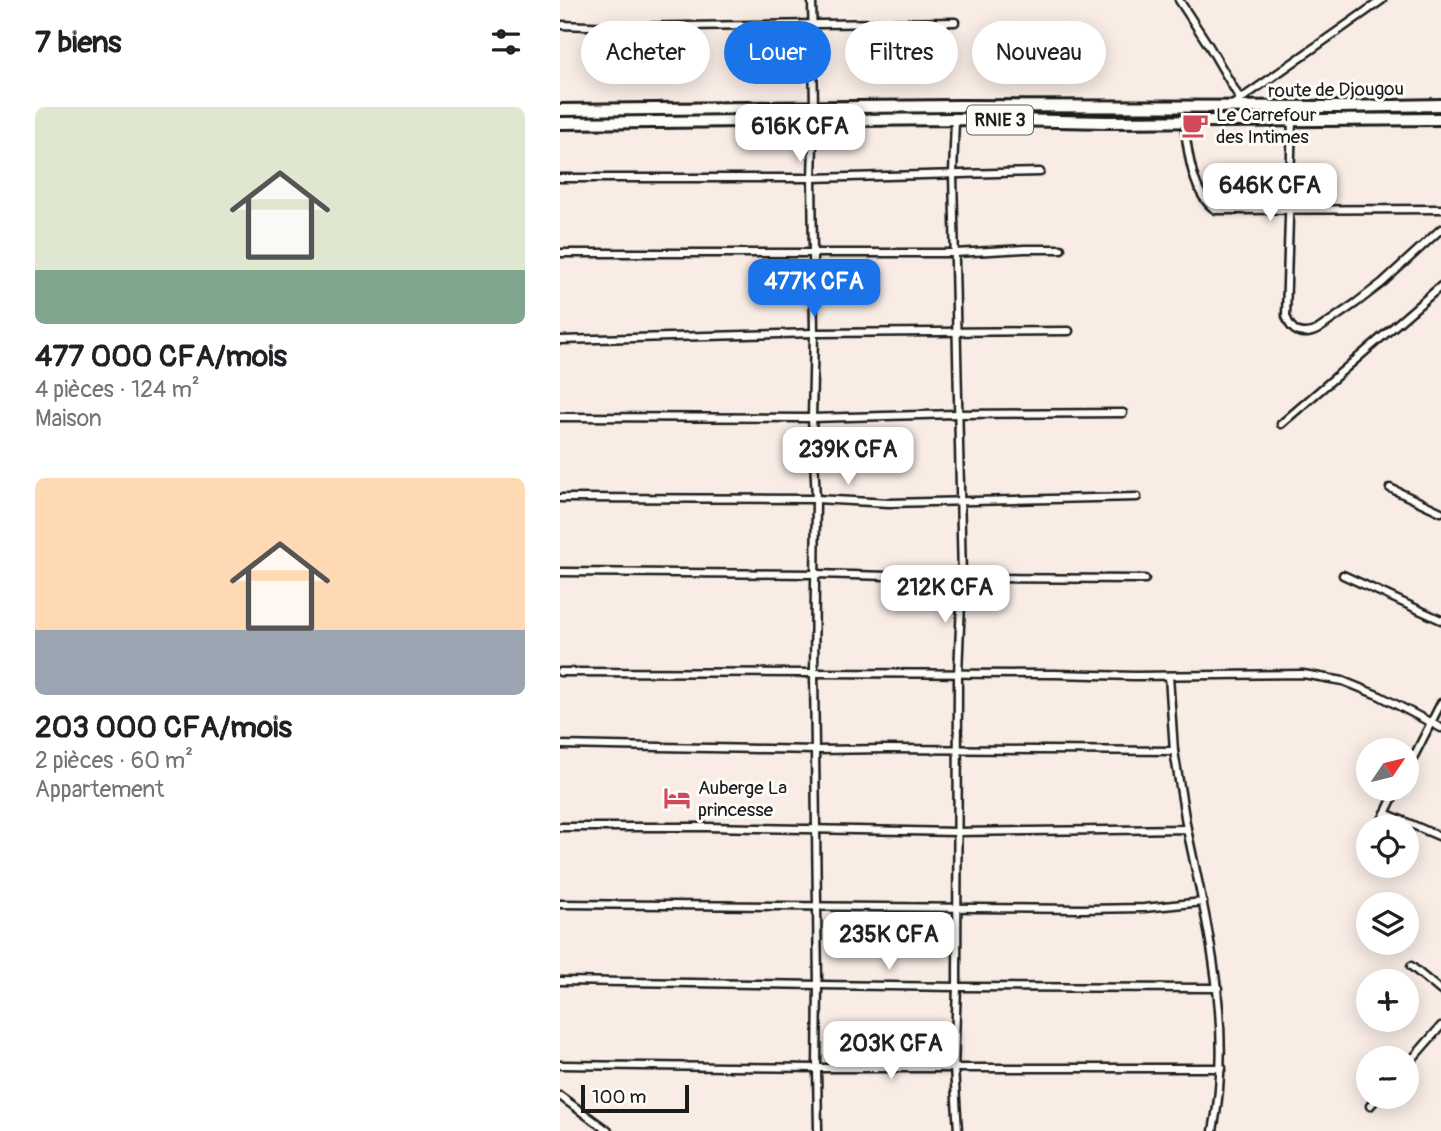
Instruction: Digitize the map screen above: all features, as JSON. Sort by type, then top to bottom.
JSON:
[{"type":"highway","name":"route de Djougou","points":[[560,110],[1441,105]]},
{"type":"highway","points":[[1339,107],[1339,120]]},
{"type":"highway","name":"route de Djougou","points":[[560,123],[955,119],[1184,122],[1441,118]]},
{"type":"street","points":[[812,0],[812,21]]},
{"type":"street","points":[[1179,0],[1240,99]]},
{"type":"street","points":[[1230,107],[1382,0]]},
{"type":"street","points":[[560,25],[724,25]]},
{"type":"street","points":[[813,84],[812,418],[816,499],[814,673],[818,1131]]},
{"type":"street","points":[[955,119],[953,174],[962,578],[958,674],[957,986],[954,1068],[958,1131]]},
{"type":"street","points":[[1292,120],[1286,316],[1294,331],[1303,334],[1317,330],[1356,303],[1441,229]]},
{"type":"street","points":[[1184,122],[1187,148],[1196,181],[1203,199],[1216,210],[1441,209]]},
{"type":"street","points":[[560,178],[812,178],[1040,172]]},
{"type":"street","points":[[560,253],[955,253],[1061,249]]},
{"type":"street","points":[[1281,424],[1441,286]]},
{"type":"street","points":[[560,340],[814,333],[1069,331]]},
{"type":"street","points":[[560,417],[812,418],[1122,413]]},
{"type":"street","points":[[1390,488],[1441,512]]},
{"type":"street","points":[[560,498],[816,499],[889,503],[1137,497]]},
{"type":"street","points":[[560,572],[1145,579]]},
{"type":"street","points":[[1343,575],[1441,620]]},
{"type":"street","points":[[560,673],[1169,676],[1303,674],[1343,681],[1380,696],[1441,728]]},
{"type":"street","points":[[1169,676],[1174,751],[1218,988],[1222,1068],[1213,1131]]},
{"type":"street","points":[[1419,745],[1441,703]]},
{"type":"street","points":[[560,745],[816,750],[1174,751]]},
{"type":"street","points":[[1390,802],[1385,813],[1441,837]]},
{"type":"street","points":[[560,827],[816,828],[957,832],[1187,830]]},
{"type":"street","points":[[560,904],[1144,908],[1203,902]]},
{"type":"street","points":[[1411,966],[1441,991]]},
{"type":"street","points":[[560,981],[1218,988]]},
{"type":"street","points":[[1419,1051],[1441,1026]]},
{"type":"street","points":[[560,1065],[1222,1068]]},
{"type":"street","points":[[560,1096],[608,1131]]},
{"type":"place","name":"Le Carrefour des Intimes","points":[[1195,125]]},
{"type":"place","name":"Auberge La princesse","points":[[677,798]]}]
